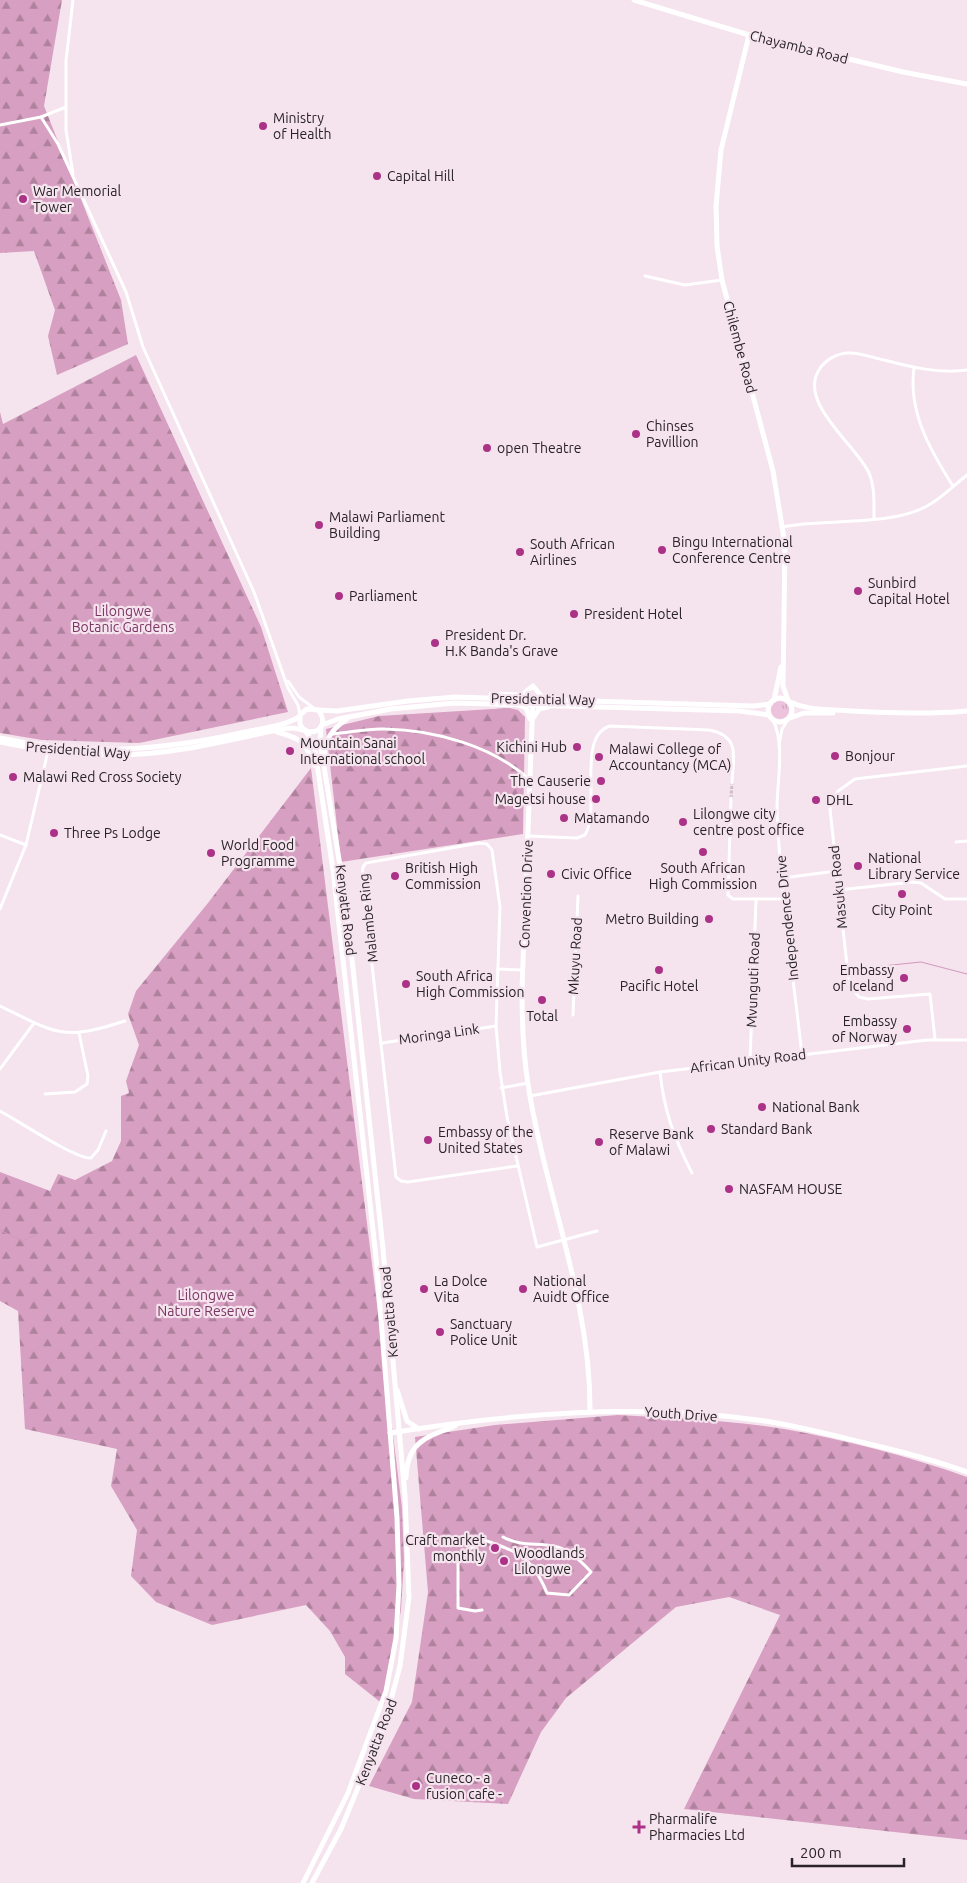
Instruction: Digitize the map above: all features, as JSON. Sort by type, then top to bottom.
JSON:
[{"type":"main road","name":"Chayamba Road","points":[[634,0],[749,35],[903,72],[967,84]]},
{"type":"main road","name":"Chilembe Road","points":[[749,35],[718,168],[716,224],[722,280],[770,461],[782,527],[786,564],[783,659]]},
{"type":"main road","points":[[783,659],[784,692],[792,710],[789,718]]},
{"type":"main road","points":[[783,659],[772,702],[771,717],[781,722],[804,713],[926,714],[967,711]]},
{"type":"main road","points":[[471,697],[491,694],[522,695],[533,686],[544,698]]},
{"type":"main road","name":"Presidential Way","points":[[0,738],[47,746],[132,750],[217,738],[284,722],[300,716],[307,709],[337,711],[422,699],[471,697],[593,706],[740,711],[771,717]]},
{"type":"main road","name":"Presidential Way","points":[[0,742],[48,750],[106,755],[150,754],[211,745],[294,728],[314,731],[321,726],[349,717],[418,705],[454,703],[515,704],[544,698],[753,706],[772,702]]},
{"type":"main road","points":[[772,702],[779,698],[806,708],[851,712]]},
{"type":"main road","name":"Convention Drive","points":[[533,701],[523,970],[523,1034],[530,1096],[586,1336],[590,1412]]},
{"type":"main road","points":[[515,704],[524,706],[529,715],[531,769]]},
{"type":"main road","points":[[531,728],[535,713],[541,708],[593,706]]},
{"type":"main road","points":[[317,710],[322,716],[321,726]]},
{"type":"main road","points":[[300,716],[300,724],[304,730]]},
{"type":"main road","points":[[323,766],[325,746],[330,734],[349,717]]},
{"type":"main road","name":"Kenyatta Road","points":[[312,1883],[341,1830],[385,1722],[394,1692],[405,1632],[408,1597],[405,1496],[384,1249],[346,903],[319,738],[321,726]]},
{"type":"main road","name":"Kenyatta Road","points":[[302,1883],[348,1793],[376,1722],[386,1691],[396,1638],[399,1603],[398,1518],[359,1096],[333,870],[314,744],[304,730]]},
{"type":"main road","points":[[274,731],[301,740],[308,749],[318,775]]},
{"type":"main road","points":[[395,1385],[407,1421],[419,1429]]},
{"type":"main road","name":"Youth Drive","points":[[390,1433],[465,1422],[590,1412],[647,1412],[767,1422],[883,1447],[967,1472]]},
{"type":"main road","points":[[405,1496],[406,1474],[413,1451],[434,1432],[465,1422]]},
{"type":"street","points":[[73,0],[66,60],[66,108],[70,155],[75,179]]},
{"type":"street","points":[[0,125],[41,117],[66,108]]},
{"type":"street","points":[[41,117],[49,127],[75,179],[130,303],[143,347],[254,592],[288,688],[298,705],[300,716]]},
{"type":"street","points":[[645,276],[685,285],[722,280]]},
{"type":"street","points":[[874,518],[873,488],[868,472],[817,401],[814,381],[826,362],[844,354],[857,354],[914,368],[948,371],[967,370]]},
{"type":"street","points":[[914,368],[913,394],[919,423],[927,443],[953,486]]},
{"type":"street","points":[[782,527],[874,518],[921,508],[967,475]]},
{"type":"street","points":[[286,679],[299,697],[317,710]]},
{"type":"street","name":"Independence Drive","points":[[771,717],[777,730],[779,750]]},
{"type":"street","name":"Independence Drive","points":[[789,718],[781,732],[777,812],[802,1055]]},
{"type":"street","points":[[528,836],[577,838],[584,835],[591,813],[593,742],[599,732],[610,726],[709,730],[723,733],[733,746],[732,783]]},
{"type":"street","points":[[330,734],[386,729],[456,739],[476,746],[516,767],[531,780]]},
{"type":"street","points":[[0,909],[26,845],[48,750]]},
{"type":"street","name":"Masuku Road","points":[[935,1039],[930,994],[868,999],[859,997],[852,990],[838,890],[830,809],[834,797],[843,786],[865,777],[967,766]]},
{"type":"street","points":[[731,798],[728,895],[734,899],[785,899]]},
{"type":"street","points":[[0,834],[26,845]]},
{"type":"street","points":[[956,842],[967,841]]},
{"type":"street","name":"Malambe Ring","points":[[517,1166],[408,1182],[398,1180],[362,872],[366,863],[479,843],[489,846],[492,852],[500,902],[496,1026],[502,1088],[517,1166],[536,1248],[564,1241]]},
{"type":"street","points":[[783,878],[836,871]]},
{"type":"street","points":[[838,890],[917,882],[945,899],[967,899]]},
{"type":"street","name":"Mkuyu Road","points":[[573,1015],[578,896]]},
{"type":"street","name":"Mvunguti Road","points":[[750,1060],[756,900]]},
{"type":"street","points":[[498,969],[523,970]]},
{"type":"street","points":[[0,1006],[34,1023],[55,1030],[79,1033],[126,1021]]},
{"type":"street","points":[[0,1069],[34,1023]]},
{"type":"street","name":"Moringa Link","points":[[382,1043],[496,1026]]},
{"type":"street","points":[[45,1094],[75,1092],[87,1084],[88,1076],[79,1033]]},
{"type":"street","name":"African Unity Road","points":[[530,1096],[660,1072],[750,1060],[935,1039],[967,1040]]},
{"type":"street","points":[[660,1072],[668,1119],[692,1173]]},
{"type":"street","points":[[502,1088],[528,1083]]},
{"type":"street","points":[[0,1111],[71,1152],[87,1158],[91,1158],[98,1150],[106,1131]]},
{"type":"street","points":[[564,1241],[597,1231]]},
{"type":"street","points":[[482,1610],[475,1611],[458,1608],[458,1563],[465,1552],[484,1540],[521,1554],[541,1578],[547,1592],[569,1595],[591,1572],[582,1561],[555,1546],[512,1542],[503,1537]]},
{"type":"green space","points":[[0,0],[62,0],[44,106],[121,300],[128,344],[57,375],[48,336],[55,310],[34,251],[0,253]]},
{"type":"green space","name":"Lilongwe Botanic Gardens","points":[[136,355],[261,627],[288,712],[139,743],[42,740],[0,733],[0,412],[3,424]]},
{"type":"green space","points":[[780,701],[786,704],[789,710],[786,716],[780,719],[774,716],[771,710],[774,704]]},
{"type":"green space","points":[[509,708],[518,710],[525,717],[523,834],[341,862],[326,729],[379,716]]},
{"type":"green space","name":"Lilongwe Nature Reserve","points":[[311,768],[402,1508],[404,1560],[401,1610],[384,1705],[345,1674],[345,1657],[330,1631],[306,1605],[212,1625],[156,1602],[131,1576],[137,1530],[111,1486],[117,1449],[25,1429],[18,1311],[0,1301],[0,1172],[50,1191],[58,1174],[75,1180],[112,1161],[121,1141],[121,1096],[129,1093],[126,1081],[139,1045],[128,1014],[136,991],[208,903]]},
{"type":"green space","points":[[618,1415],[722,1421],[784,1429],[877,1449],[967,1477],[967,1840],[684,1809],[780,1615],[729,1597],[676,1607],[566,1698],[541,1732],[508,1804],[414,1799],[369,1786],[412,1702],[428,1592],[415,1437],[495,1425]]},
{"type":"waterway","points":[[853,969],[921,962],[967,974]]},
{"type":"waterway","points":[[0,1230],[22,1241],[38,1234]]},
{"type":"tunnel","points":[[731,798],[732,783]]},
{"type":"place","name":"Ministry of Health","points":[[263,126]]},
{"type":"place","name":"Capital Hill","points":[[377,176]]},
{"type":"place","name":"War Memorial Tower","points":[[23,199]]},
{"type":"place","name":"Chinses Pavillion","points":[[636,434]]},
{"type":"place","name":"open Theatre","points":[[487,448]]},
{"type":"place","name":"Malawi Parliament Building","points":[[319,525]]},
{"type":"place","name":"Bingu International Conference Centre","points":[[662,550]]},
{"type":"place","name":"South African Airlines","points":[[520,552]]},
{"type":"place","name":"Sunbird Capital Hotel","points":[[858,591]]},
{"type":"place","name":"Parliament","points":[[339,596]]},
{"type":"place","name":"President Hotel","points":[[574,614]]},
{"type":"place","name":"President Dr. H.K Banda's Grave","points":[[435,643]]},
{"type":"place","name":"Kichini Hub","points":[[577,747]]},
{"type":"place","name":"Mountain Sanai International school","points":[[290,751]]},
{"type":"place","name":"Bonjour","points":[[835,756]]},
{"type":"place","name":"Malawi College of Accountancy (MCA)","points":[[599,757]]},
{"type":"place","name":"Malawi Red Cross Society","points":[[13,777]]},
{"type":"place","name":"The Causerie","points":[[601,781]]},
{"type":"place","name":"Magetsi house","points":[[596,799]]},
{"type":"place","name":"DHL","points":[[816,800]]},
{"type":"place","name":"Matamando","points":[[564,818]]},
{"type":"place","name":"Lilongwe city centre post office","points":[[683,822]]},
{"type":"place","name":"Three Ps Lodge","points":[[54,833]]},
{"type":"place","name":"South African High Commission","points":[[703,852]]},
{"type":"place","name":"World Food Programme","points":[[211,853]]},
{"type":"place","name":"National Library Service","points":[[858,866]]},
{"type":"place","name":"Civic Office","points":[[551,874]]},
{"type":"place","name":"British High Commission","points":[[395,876]]},
{"type":"place","name":"City Point","points":[[902,894]]},
{"type":"place","name":"Metro Building","points":[[709,919]]},
{"type":"place","name":"Pacific Hotel","points":[[659,970]]},
{"type":"place","name":"Embassy of Iceland","points":[[904,978]]},
{"type":"place","name":"South Africa High Commission","points":[[406,984]]},
{"type":"place","name":"Total","points":[[542,1000]]},
{"type":"place","name":"Embassy of Norway","points":[[907,1029]]},
{"type":"place","name":"National Bank","points":[[762,1107]]},
{"type":"place","name":"Standard Bank","points":[[711,1129]]},
{"type":"place","name":"Embassy of the United States","points":[[428,1140]]},
{"type":"place","name":"Reserve Bank of Malawi","points":[[599,1142]]},
{"type":"place","name":"NASFAM HOUSE","points":[[729,1189]]},
{"type":"place","name":"La Dolce Vita","points":[[424,1289]]},
{"type":"place","name":"National Auidt Office","points":[[523,1289]]},
{"type":"place","name":"Sanctuary Police Unit","points":[[440,1332]]},
{"type":"place","name":"Craft market monthly","points":[[495,1548]]},
{"type":"place","name":"Woodlands Lilongwe","points":[[504,1561]]},
{"type":"place","name":"Cuneco - a fusion cafe -","points":[[416,1786]]},
{"type":"place","name":"Pharmalife Pharmacies Ltd","points":[[639,1827]]}]
